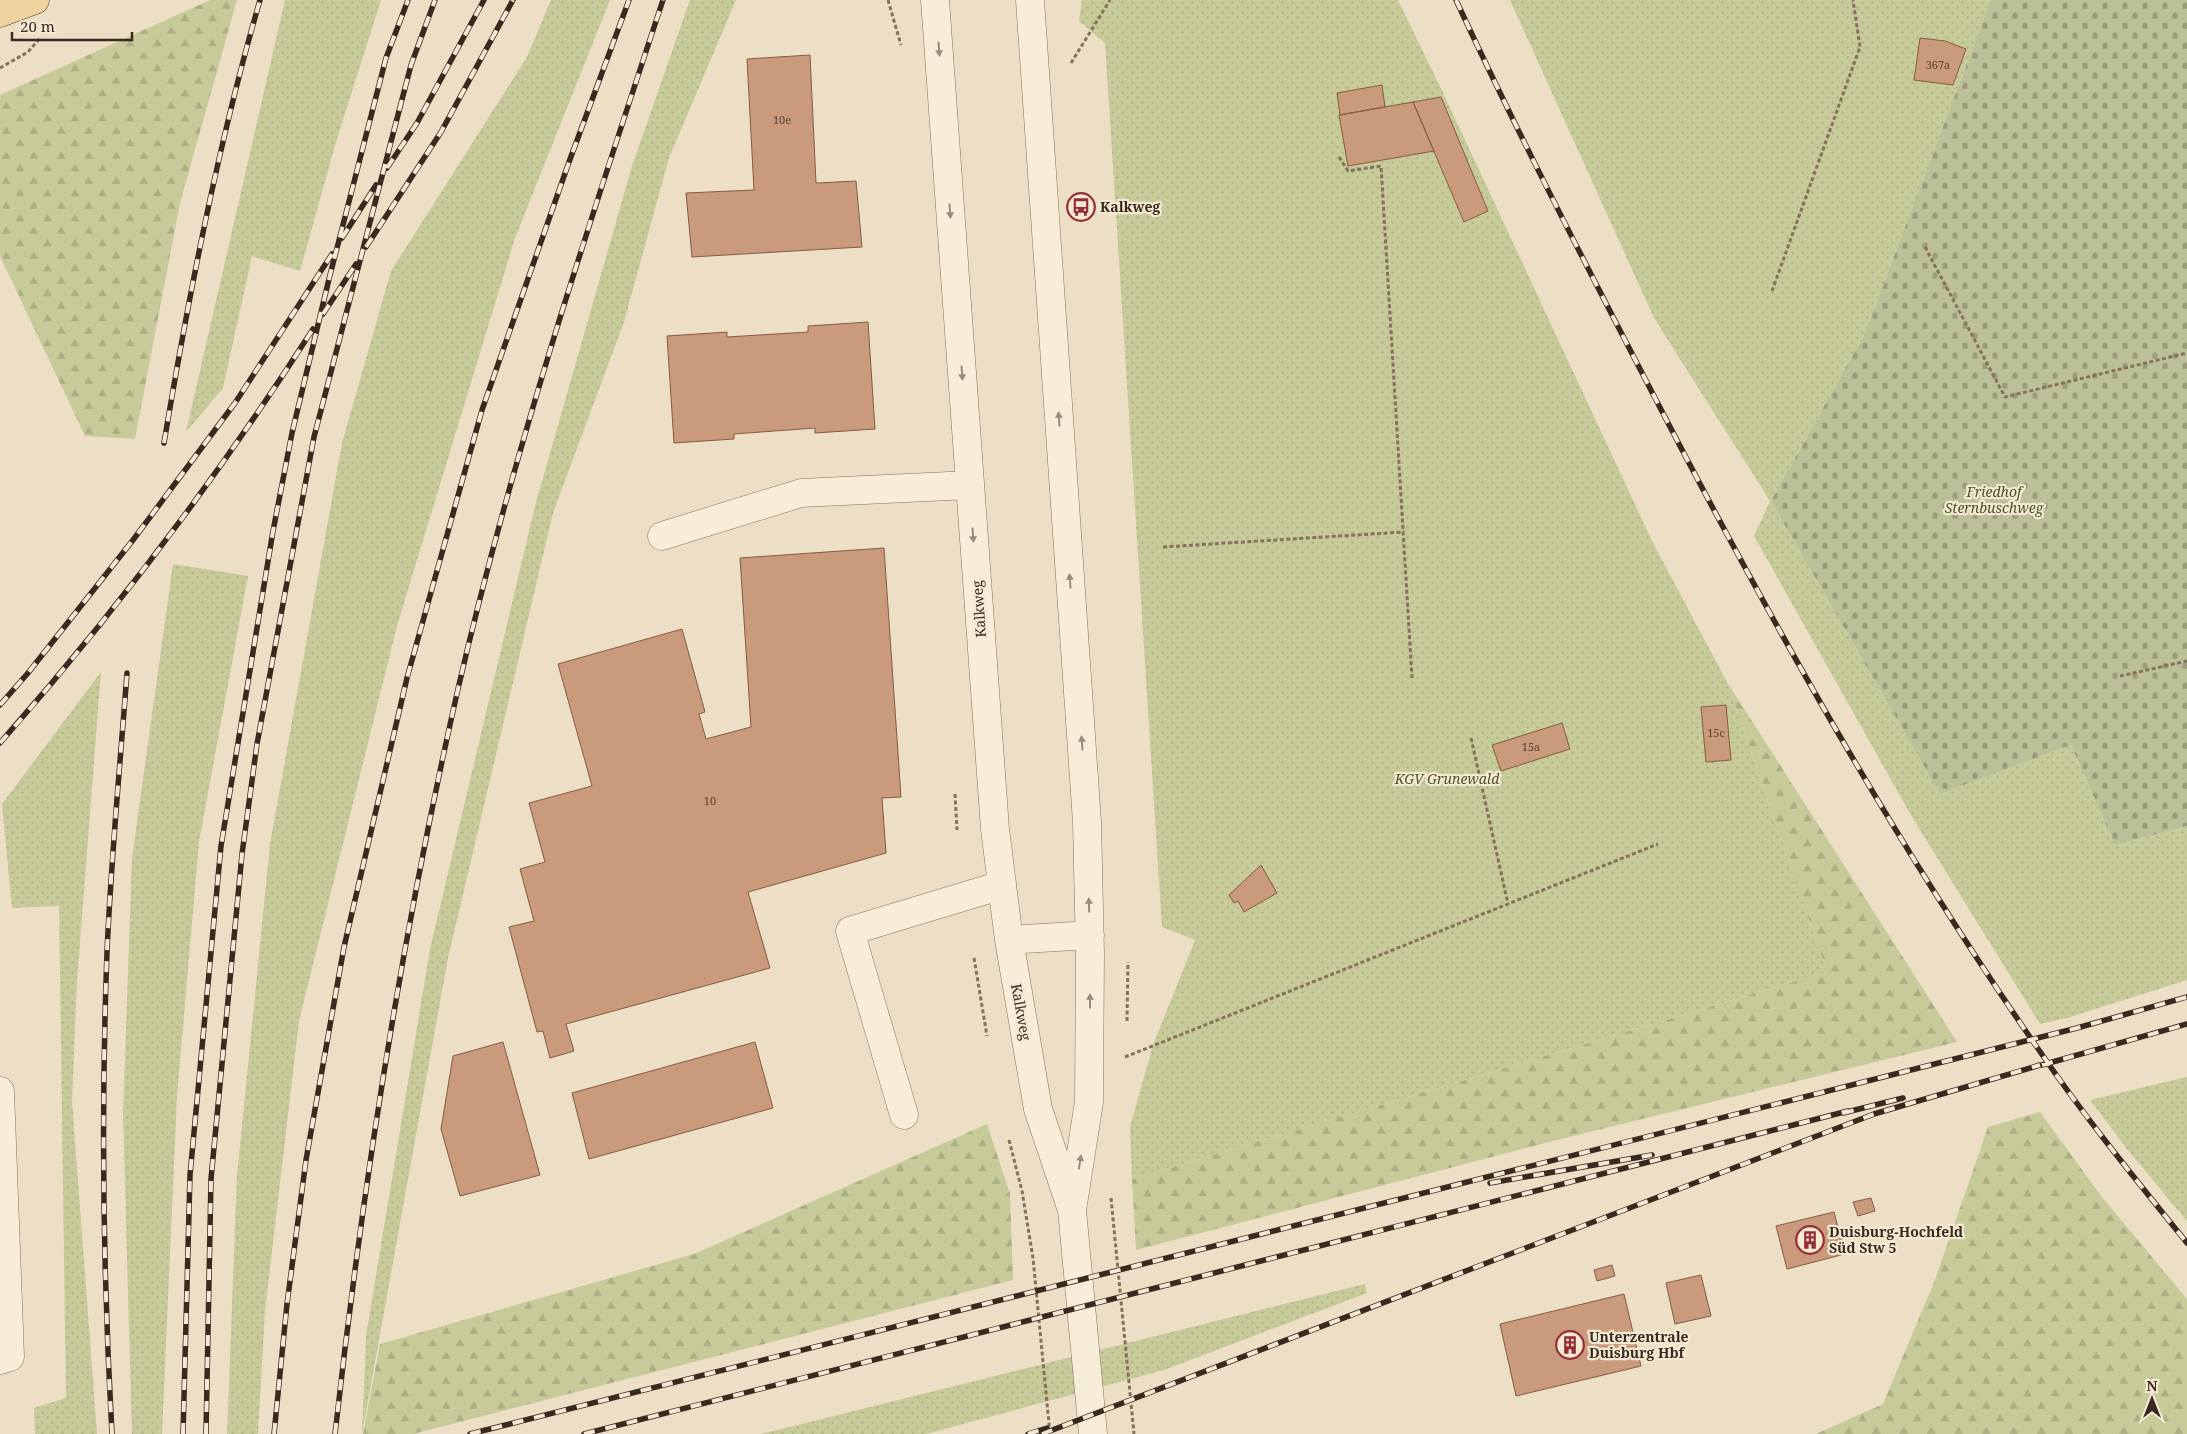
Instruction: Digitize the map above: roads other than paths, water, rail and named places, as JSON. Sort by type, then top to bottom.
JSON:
[{"type":"main road","points":[[0,13],[35,0]]},
{"type":"street","name":"Kalkweg","points":[[935,0],[995,829],[1009,940],[1038,1109],[1072,1210],[1093,1434]]},
{"type":"street","name":"Kalkweg","points":[[1030,0],[1087,812],[1090,935],[1089,1102],[1072,1210]]},
{"type":"street","points":[[662,536],[801,493],[970,485]]},
{"type":"street","points":[[904,1115],[850,931],[1002,885]]},
{"type":"street","points":[[1009,940],[1090,935]]},
{"type":"street","points":[[0,1091],[10,1357],[0,1360]]},
{"type":"railway","points":[[164,443],[206,220],[231,109],[260,0]]},
{"type":"railway","points":[[183,1434],[190,1175],[221,846],[273,531],[292,433],[329,279],[386,58],[408,0]]},
{"type":"railway","points":[[206,1434],[211,1179],[242,854],[257,744],[314,437],[411,65],[435,0]]},
{"type":"railway","points":[[387,168],[417,123],[484,0]]},
{"type":"railway","points":[[366,247],[441,132],[513,0]]},
{"type":"railway","points":[[274,1434],[287,1304],[306,1160],[344,947],[407,678],[482,410],[569,162],[629,0]]},
{"type":"railway","points":[[335,1434],[358,1246],[386,1060],[419,874],[458,689],[479,602],[527,428],[579,256],[663,0]]},
{"type":"railway","points":[[1456,0],[1528,150],[1698,481],[1837,731],[1936,894],[2058,1078],[2187,1243]]},
{"type":"railway","points":[[342,238],[376,185]]},
{"type":"railway","points":[[0,705],[28,673],[133,540],[235,403],[332,254]]},
{"type":"railway","points":[[323,314],[356,264]]},
{"type":"railway","points":[[0,743],[125,594],[241,437],[313,329]]},
{"type":"railway","points":[[112,1434],[104,1193],[105,1012],[111,882],[127,673]]},
{"type":"railway","points":[[470,1434],[2077,1028],[2187,997]]},
{"type":"railway","points":[[2042,1065],[2187,1024]]},
{"type":"railway","points":[[1042,1434],[1874,1114],[2040,1065]]},
{"type":"railway","points":[[1843,1113],[1903,1098]]},
{"type":"railway","points":[[584,1434],[1848,1111]]},
{"type":"railway","points":[[1490,1183],[1652,1155]]},
{"type":"railway","points":[[1028,1434],[1047,1428]]},
{"type":"place","name":"Kalkweg","points":[[1081,207]]},
{"type":"place","name":"Duisburg-Hochfeld Süd Stw 5","points":[[1810,1240]]},
{"type":"place","name":"Unterzentrale Duisburg Hbf","points":[[1570,1345]]},
{"type":"park label","name":"Friedhof Sternbuschweg","points":[[1994,500]]},
{"type":"park label","name":"KGV Grunewald","points":[[1447,779]]}]
